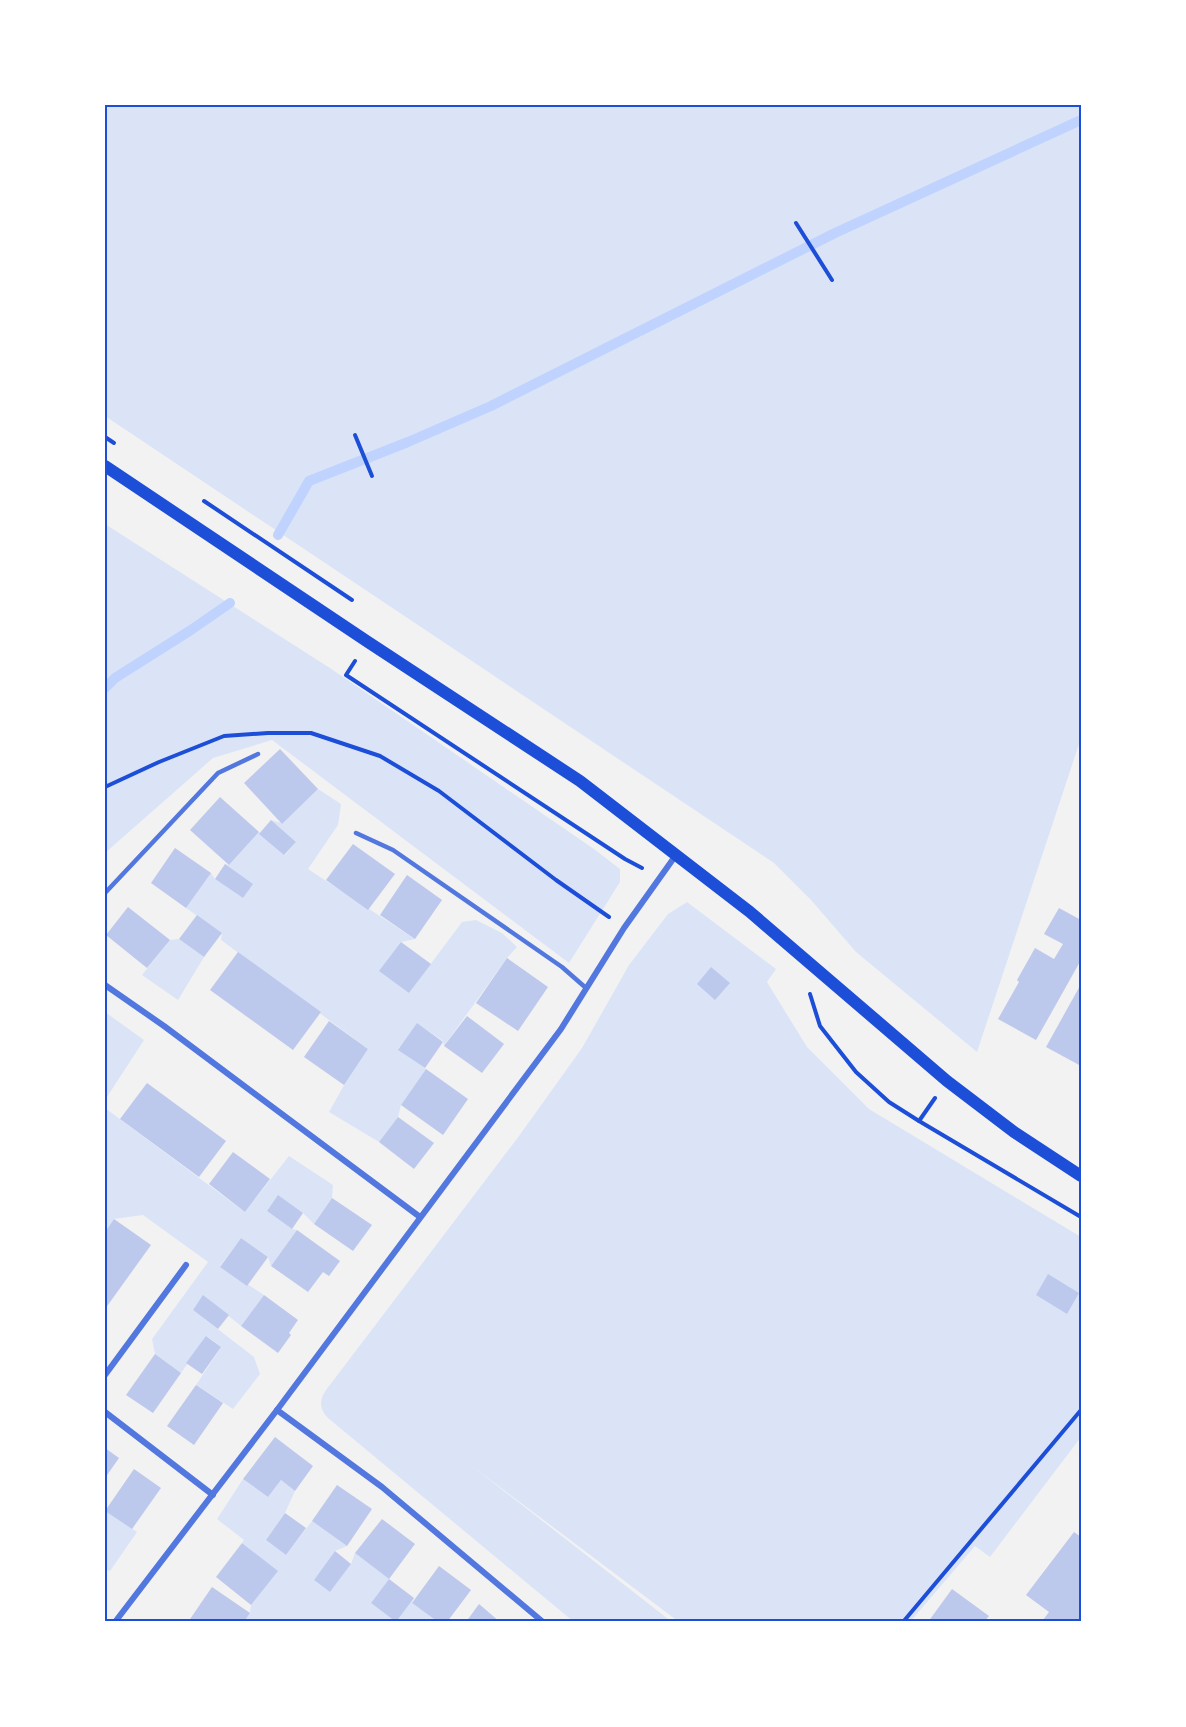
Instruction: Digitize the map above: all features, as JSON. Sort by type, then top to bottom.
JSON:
[{"type":"main road","points":[[105,466],[580,781],[783,939],[946,1081],[1014,1132],[1081,1176]]},
{"type":"street","points":[[115,1622],[277,1410],[561,1029],[624,928],[676,855]]},
{"type":"street","points":[[105,985],[164,1026],[420,1217]]},
{"type":"street","points":[[105,1375],[186,1265]]},
{"type":"street","points":[[277,1410],[382,1487],[543,1622]]},
{"type":"street","points":[[105,1412],[213,1495]]},
{"type":"lane","points":[[105,893],[218,773],[258,754]]},
{"type":"lane","points":[[356,832],[393,850],[562,967],[586,988]]},
{"type":"path","points":[[796,223],[832,280]]},
{"type":"path","points":[[355,435],[371,474]]},
{"type":"path","points":[[368,642],[346,675],[625,859],[660,877]]},
{"type":"path","points":[[105,787],[224,736],[311,733],[380,756],[439,791],[556,880],[624,928]]},
{"type":"path","points":[[808,987],[820,1026],[856,1072],[889,1102],[1081,1217]]},
{"type":"path","points":[[920,1121],[946,1081]]},
{"type":"path","points":[[903,1622],[1081,1410]]},
{"type":"shaded area","points":[[105,105],[1081,105],[1081,738],[977,1052],[856,952],[811,900],[774,863],[105,416]]},
{"type":"shaded area","points":[[105,524],[333,670],[620,869],[620,882],[569,963],[272,740],[213,758],[105,853]]},
{"type":"shaded area","points":[[318,789],[341,804],[338,825],[308,869],[415,939],[401,942],[409,993],[462,922],[476,920],[502,933],[517,947],[444,1046],[443,1041],[418,1024],[399,1050],[426,1069],[401,1105],[398,1117],[379,1142],[329,1112],[368,1049],[221,940],[222,933],[186,908],[211,873],[215,879],[243,898],[252,884],[225,864],[229,865],[259,832],[285,855],[296,842],[271,820],[282,823]]},
{"type":"shaded area","points":[[687,902],[776,969],[767,982],[807,1047],[869,1109],[1081,1237],[1081,1437],[990,1557],[975,1546],[910,1622],[679,1622],[472,1466],[672,1622],[574,1622],[328,1418],[322,1408],[321,1401],[326,1390],[519,1136],[582,1048],[629,965],[668,914]]},
{"type":"shaded area","points":[[179,939],[204,957],[178,1000],[142,975],[170,940]]},
{"type":"shaded area","points":[[105,1012],[144,1040],[105,1100],[107,1087],[105,1086]]},
{"type":"shaded area","points":[[105,1108],[245,1212],[289,1156],[333,1185],[332,1198],[314,1224],[303,1213],[278,1196],[267,1211],[292,1229],[297,1230],[271,1266],[268,1257],[241,1238],[220,1266],[264,1295],[241,1326],[204,1296],[193,1310],[254,1357],[260,1374],[233,1409],[196,1385],[221,1347],[207,1336],[181,1373],[155,1354],[152,1339],[208,1262],[143,1215],[114,1219],[105,1232]]},
{"type":"shaded area","points":[[243,1479],[268,1497],[281,1480],[295,1491],[285,1513],[266,1540],[286,1555],[312,1521],[347,1546],[335,1551],[314,1580],[330,1592],[351,1564],[355,1553],[389,1579],[371,1603],[396,1622],[244,1622],[250,1613],[251,1605],[277,1571],[242,1543],[244,1540],[217,1519]]},
{"type":"shaded area","points":[[105,1511],[137,1532],[110,1571],[105,1569]]},
{"type":"shaded area","points":[[414,1598],[412,1603],[438,1622],[396,1622]]},
{"type":"building","points":[[280,749],[318,789],[282,824],[244,783]]},
{"type":"building","points":[[220,797],[259,832],[229,865],[190,830]]},
{"type":"building","points":[[271,820],[296,842],[284,855],[259,834]]},
{"type":"building","points":[[353,844],[395,874],[368,910],[326,880]]},
{"type":"building","points":[[175,848],[211,873],[186,908],[151,883]]},
{"type":"building","points":[[225,864],[253,884],[243,898],[215,879]]},
{"type":"building","points":[[407,875],[442,900],[415,939],[380,915]]},
{"type":"building","points":[[128,907],[170,940],[147,968],[106,935]]},
{"type":"building","points":[[1059,908],[1081,920],[1081,960],[1036,1040],[998,1019],[1035,948],[1054,959],[1063,944],[1044,934]]},
{"type":"building","points":[[197,915],[222,933],[204,957],[179,939]]},
{"type":"building","points":[[401,942],[431,964],[409,993],[379,971]]},
{"type":"building","points":[[238,952],[321,1012],[293,1050],[210,990]]},
{"type":"building","points":[[507,958],[548,987],[518,1031],[476,1003]]},
{"type":"building","points":[[711,967],[730,983],[715,1000],[697,984]]},
{"type":"building","points":[[1081,984],[1081,1066],[1046,1047]]},
{"type":"building","points":[[467,1016],[504,1044],[482,1073],[444,1046]]},
{"type":"building","points":[[329,1021],[368,1049],[344,1085],[304,1057]]},
{"type":"building","points":[[417,1023],[443,1042],[425,1068],[398,1050]]},
{"type":"building","points":[[426,1069],[468,1099],[443,1135],[401,1105]]},
{"type":"building","points":[[147,1083],[226,1141],[199,1177],[120,1119]]},
{"type":"building","points":[[398,1117],[434,1143],[414,1169],[379,1142]]},
{"type":"building","points":[[233,1152],[270,1179],[245,1212],[209,1184]]},
{"type":"building","points":[[278,1195],[303,1213],[292,1229],[267,1211]]},
{"type":"building","points":[[332,1198],[372,1225],[353,1251],[314,1224]]},
{"type":"building","points":[[114,1219],[151,1245],[105,1309],[105,1232]]},
{"type":"building","points":[[297,1230],[340,1261],[329,1276],[323,1272],[308,1292],[271,1266]]},
{"type":"building","points":[[241,1238],[268,1257],[247,1286],[220,1267]]},
{"type":"building","points":[[1048,1274],[1079,1293],[1067,1314],[1036,1295]]},
{"type":"building","points":[[203,1295],[229,1315],[218,1329],[193,1310]]},
{"type":"building","points":[[264,1295],[298,1320],[278,1353],[241,1326]]},
{"type":"building","points":[[206,1336],[221,1347],[202,1374],[186,1363]]},
{"type":"building","points":[[155,1354],[181,1373],[153,1413],[126,1395]]},
{"type":"building","points":[[196,1385],[223,1403],[194,1445],[167,1426]]},
{"type":"building","points":[[275,1437],[313,1466],[295,1491],[281,1480],[268,1497],[243,1479]]},
{"type":"building","points":[[105,1448],[119,1458],[105,1478]]},
{"type":"building","points":[[134,1469],[161,1488],[132,1529],[105,1511]]},
{"type":"building","points":[[337,1485],[372,1509],[347,1546],[312,1521]]},
{"type":"building","points":[[285,1513],[306,1528],[286,1555],[266,1540]]},
{"type":"building","points":[[382,1519],[415,1544],[389,1579],[355,1553]]},
{"type":"building","points":[[1074,1532],[1081,1537],[1081,1618],[1078,1622],[1045,1622],[1043,1620],[1049,1612],[1026,1595]]},
{"type":"building","points":[[242,1543],[278,1571],[251,1605],[216,1577]]},
{"type":"building","points":[[335,1551],[351,1564],[330,1592],[314,1580]]},
{"type":"building","points":[[439,1566],[471,1590],[447,1622],[438,1622],[412,1603]]},
{"type":"building","points":[[389,1579],[414,1598],[396,1622],[371,1603]]},
{"type":"building","points":[[212,1587],[250,1613],[244,1622],[188,1622]]},
{"type":"building","points":[[952,1589],[989,1616],[984,1622],[928,1622]]},
{"type":"building","points":[[479,1604],[500,1622],[466,1622]]},
{"type":"waterway","points":[[278,535],[309,481],[491,406],[835,233],[1081,120]]},
{"type":"waterway","points":[[105,688],[115,678],[230,603]]}]
